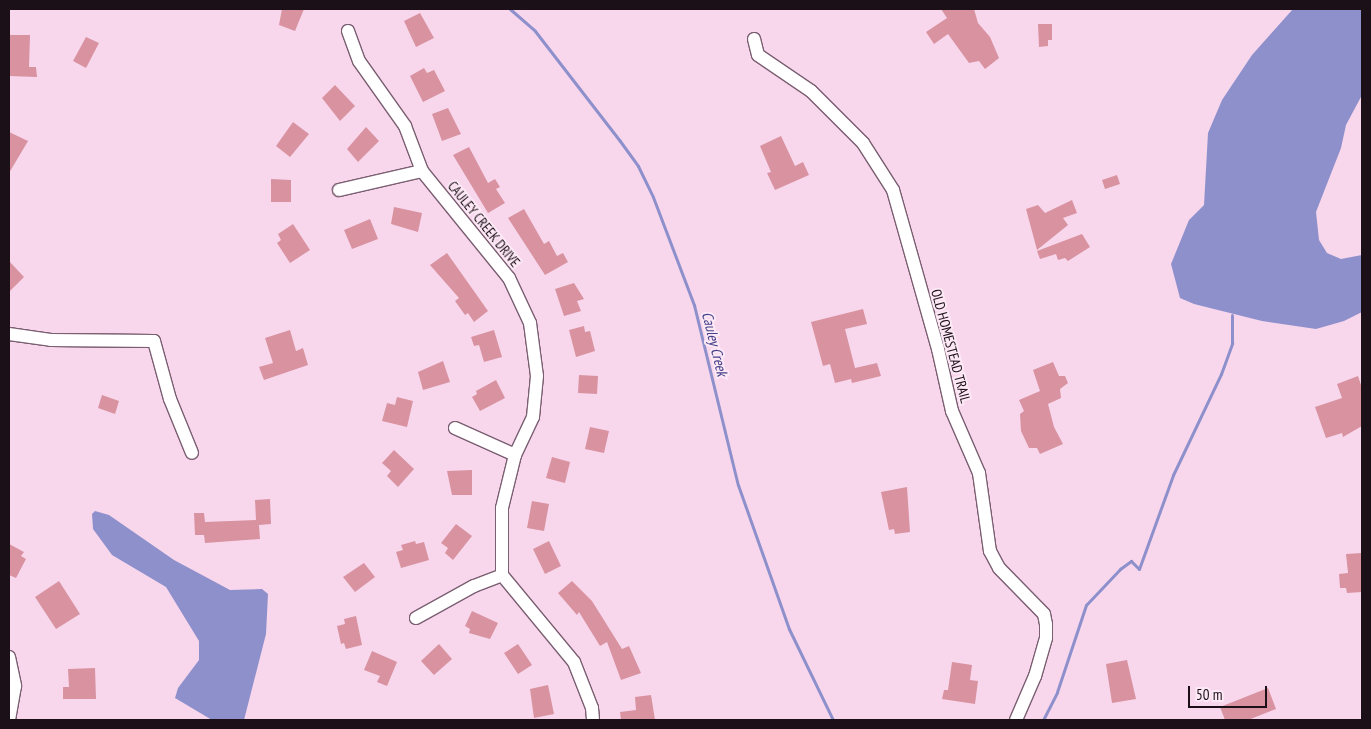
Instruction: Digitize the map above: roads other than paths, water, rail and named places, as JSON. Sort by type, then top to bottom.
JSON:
[{"type":"street","name":"CAULEY CREEK DRIVE","points":[[348,31],[359,61],[405,126],[422,171],[509,278],[530,323],[537,376],[534,417],[515,455],[502,508],[502,574]]},
{"type":"street","name":"OLD HOMESTEAD TRAIL","points":[[754,39],[758,55],[811,91],[863,143],[893,190],[938,349],[952,411],[979,473],[990,551],[1000,568],[1044,614],[1046,638],[1037,669],[1016,720]]},
{"type":"street","points":[[340,190],[422,171]]},
{"type":"street","points":[[9,334],[51,340],[154,341],[170,400],[192,453]]},
{"type":"street","points":[[455,428],[515,455]]},
{"type":"street","points":[[416,618],[474,586],[502,574],[574,662],[592,708],[593,720]]},
{"type":"street","points":[[9,657],[14,686],[9,720]]},
{"type":"water","points":[[1293,9],[1362,9],[1362,95],[1346,125],[1341,148],[1316,212],[1319,240],[1327,253],[1341,259],[1362,255],[1362,312],[1344,321],[1316,329],[1262,321],[1194,304],[1180,298],[1171,264],[1189,220],[1204,205],[1208,133],[1222,100],[1252,55]]},
{"type":"water","points":[[95,511],[109,515],[174,560],[230,590],[262,589],[268,594],[266,634],[244,720],[212,720],[175,698],[178,688],[199,660],[199,641],[166,587],[112,555],[93,529],[92,514]]},
{"type":"waterway","name":"Cauley Creek","points":[[510,9],[535,31],[620,141],[638,166],[653,197],[694,305],[738,485],[789,629],[833,720]]},
{"type":"waterway","points":[[1043,720],[1057,692],[1086,605],[1120,569],[1131,561],[1139,569],[1173,475],[1221,374],[1232,343],[1232,315]]}]
